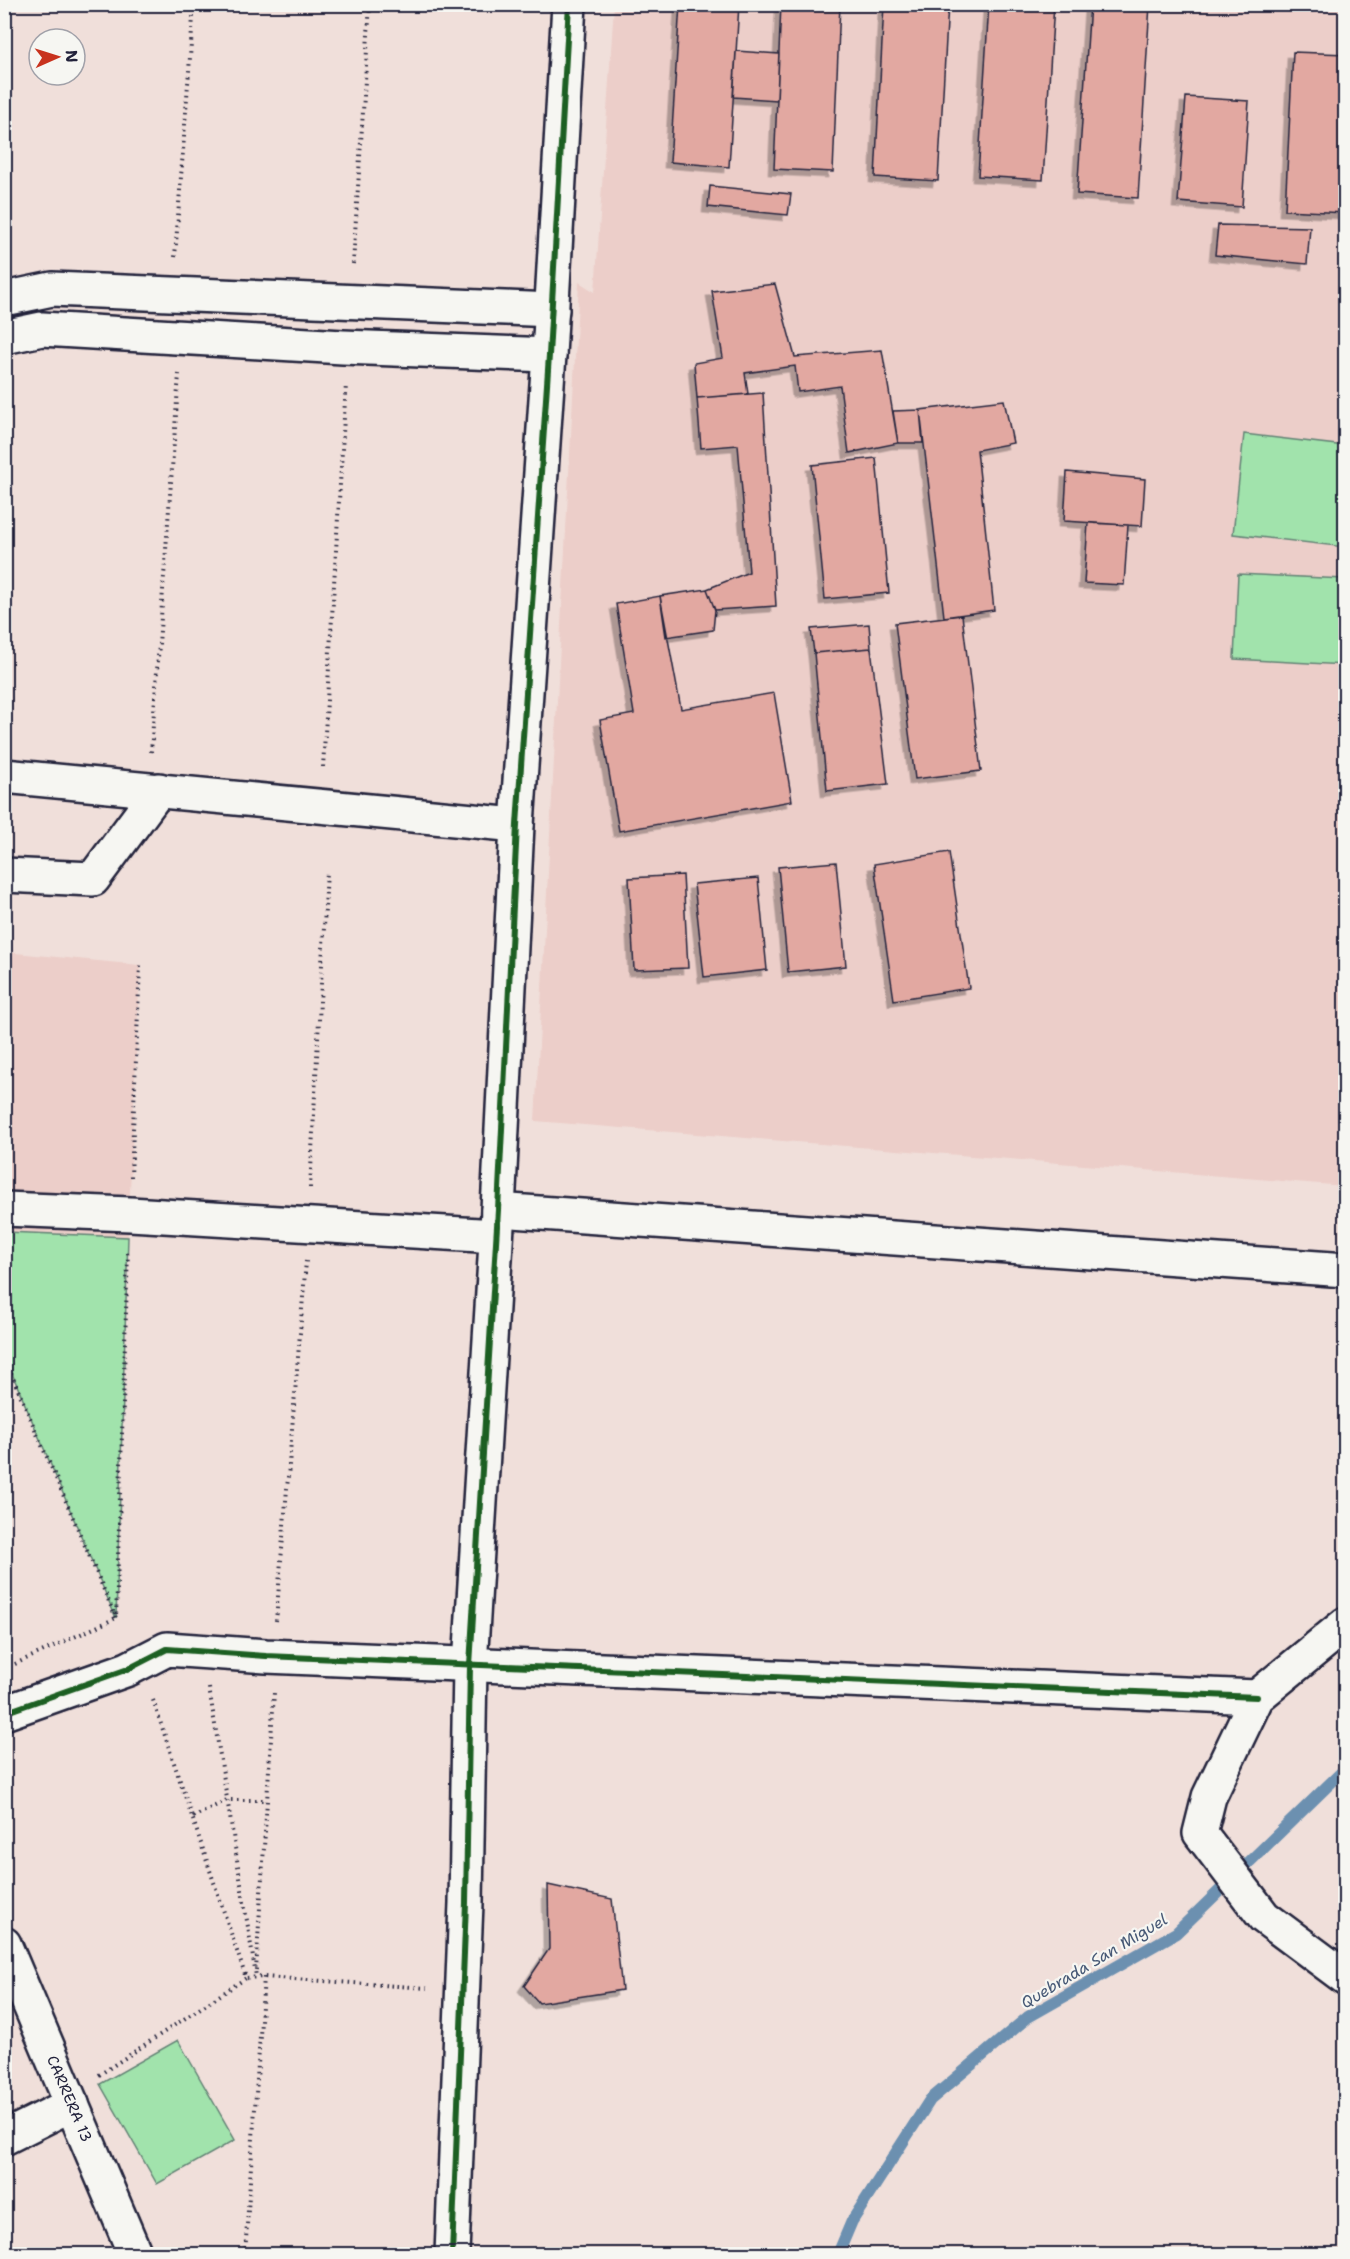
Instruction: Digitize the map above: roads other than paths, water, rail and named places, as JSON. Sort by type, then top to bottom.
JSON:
[{"type":"street","points":[[452,2254],[466,1903],[470,1665],[497,1223],[517,825],[552,310],[569,4]]},
{"type":"street","points":[[4,299],[52,289],[552,310]]},
{"type":"street","points":[[195,338],[199,294]]},
{"type":"street","points":[[343,347],[346,301]]},
{"type":"street","points":[[4,337],[42,328],[343,347],[549,355]]},
{"type":"street","points":[[4,776],[517,825]]},
{"type":"street","points":[[4,874],[93,879],[159,790]]},
{"type":"street","points":[[4,1209],[308,1224],[497,1223],[1346,1270]]},
{"type":"street","points":[[1345,1976],[1264,1917],[1200,1833],[1209,1797],[1257,1697],[1346,1624]]},
{"type":"street","points":[[4,1713],[128,1669],[167,1649],[470,1665],[1257,1697]]},
{"type":"street","name":"CARRERA 13","points":[[4,1944],[135,2254]]},
{"type":"street","points":[[4,2138],[72,2104]]},
{"type":"waterway","name":"Quebrada San Miguel","points":[[838,2254],[852,2221],[930,2100],[1028,2017],[1176,1933],[1346,1768]]}]
